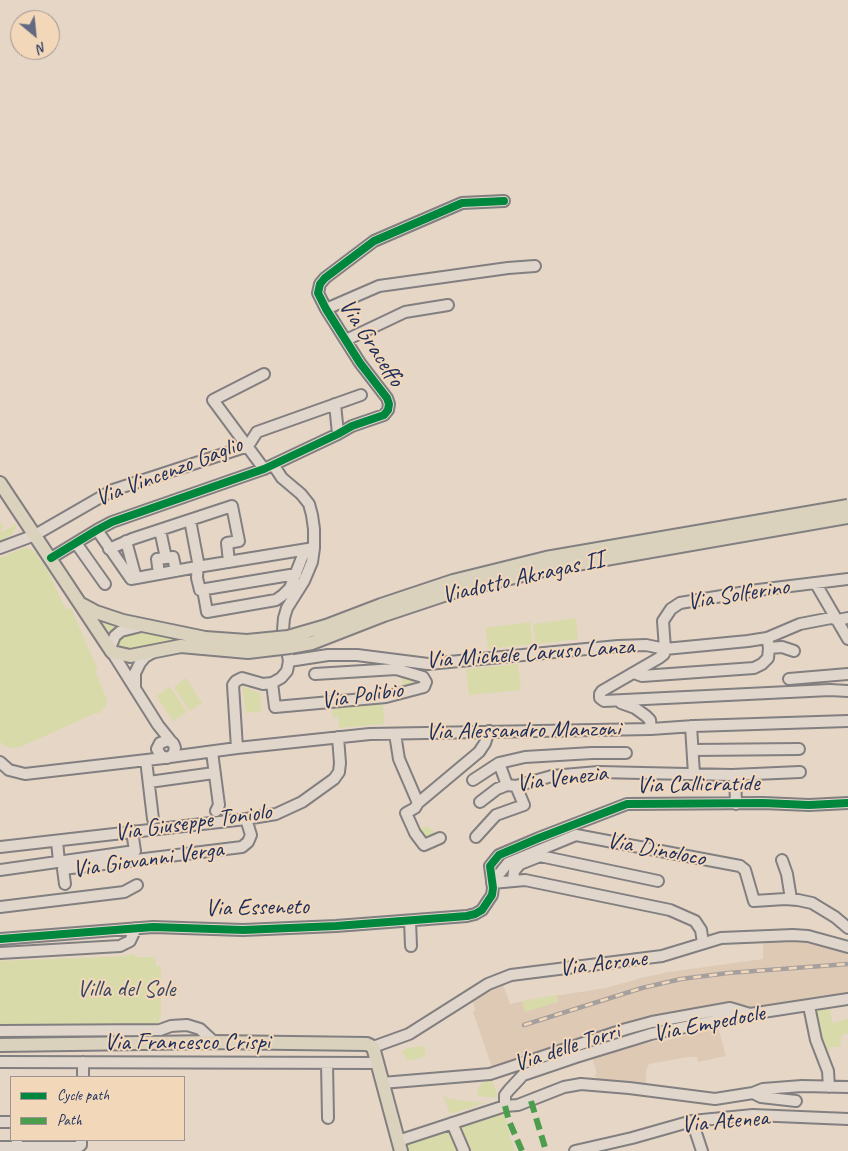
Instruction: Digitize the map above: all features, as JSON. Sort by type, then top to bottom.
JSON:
[{"type":"main road","points":[[0,483],[111,650],[130,656],[204,643]]},
{"type":"main road","name":"Viadotto Akragas II","points":[[204,643],[288,637],[326,626],[380,605],[453,581],[556,556],[848,506]]},
{"type":"main road","name":"Viadotto Akragas II","points":[[204,643],[248,652],[290,647],[312,642],[456,591],[548,569],[848,518]]},
{"type":"main road","points":[[80,603],[96,612],[204,643]]},
{"type":"main road","name":"Via Francesco Crispi","points":[[0,1045],[214,1042],[363,1044],[373,1047]]},
{"type":"main road","points":[[373,1047],[399,1146]]},
{"type":"street","name":"Via Graceffo","points":[[51,558],[97,530],[132,515],[269,468],[352,426],[384,415],[388,410],[388,398],[360,363],[326,308],[318,294],[320,284],[374,240],[462,203],[504,201]]},
{"type":"street","name":"Via Graceffo","points":[[326,308],[379,286],[535,266]]},
{"type":"street","name":"Via Graceffo","points":[[346,340],[405,312],[448,305]]},
{"type":"street","points":[[204,595],[207,612],[271,602],[278,599],[287,592],[310,549],[314,529],[309,504],[301,494],[269,468],[248,446],[213,400],[264,374]]},
{"type":"street","name":"Via Vincenzo Gaglio","points":[[0,548],[35,535],[113,490],[248,446],[257,432],[361,395]]},
{"type":"street","points":[[336,404],[338,434]]},
{"type":"street","points":[[109,549],[126,541],[232,506],[239,541],[227,543],[229,562]]},
{"type":"street","points":[[190,520],[200,590],[296,574]]},
{"type":"street","points":[[97,530],[109,549],[133,579]]},
{"type":"street","points":[[160,530],[166,558]]},
{"type":"street","points":[[126,541],[133,579]]},
{"type":"street","points":[[76,543],[105,584]]},
{"type":"street","points":[[133,579],[310,549]]},
{"type":"street","points":[[237,748],[234,683],[242,678],[263,684],[272,683],[284,675],[289,662],[283,630],[284,618],[287,608],[304,581],[312,562],[310,549]]},
{"type":"street","points":[[159,574],[157,559],[173,557],[176,571]]},
{"type":"street","name":"Via Solferino","points":[[665,649],[663,620],[671,609],[680,603],[758,590],[848,579]]},
{"type":"street","points":[[816,584],[843,619],[848,639]]},
{"type":"street","points":[[768,643],[800,624],[831,618],[843,619]]},
{"type":"street","points":[[142,626],[121,631],[115,636],[111,650],[158,725],[173,744],[175,752],[167,758],[160,756],[158,725]]},
{"type":"street","name":"Via Michele Caruso Lanza","points":[[289,662],[328,655],[357,655],[428,664],[618,646],[646,645],[665,649],[748,642],[768,643]]},
{"type":"street","points":[[768,643],[794,651]]},
{"type":"street","points":[[634,673],[642,676],[754,668],[768,658],[768,643]]},
{"type":"street","points":[[665,649],[664,654],[600,692],[600,698],[604,701],[848,691]]},
{"type":"street","points":[[135,687],[135,673],[140,662],[145,656],[159,650]]},
{"type":"street","name":"Via Polibio","points":[[356,671],[357,655]]},
{"type":"street","name":"Via Polibio","points":[[272,683],[275,707],[386,697],[426,684],[423,677],[396,670],[316,674]]},
{"type":"street","points":[[789,679],[848,674]]},
{"type":"street","points":[[619,700],[646,716],[650,720],[651,729]]},
{"type":"street","name":"Via Alessandro Manzoni","points":[[1,766],[14,772],[25,774],[338,736],[489,731],[651,729],[691,726],[848,722]]},
{"type":"street","points":[[691,726],[694,774]]},
{"type":"street","points":[[440,838],[424,845],[406,813],[415,808],[418,803],[479,752],[485,743],[489,731]]},
{"type":"street","points":[[395,734],[399,759],[418,803]]},
{"type":"street","name":"Via Giuseppe Toniolo","points":[[0,848],[276,814],[289,809],[331,782],[337,776],[340,767],[338,736]]},
{"type":"street","points":[[153,819],[146,760],[154,755],[164,741],[169,740],[173,744]]},
{"type":"street","name":"Via Alessandro Manzoni","points":[[173,744],[198,753]]},
{"type":"street","points":[[693,750],[799,749]]},
{"type":"street","points":[[212,752],[218,805],[216,810]]},
{"type":"street","points":[[473,780],[499,763],[524,757],[626,753]]},
{"type":"street","points":[[476,837],[496,815],[524,805],[499,763]]},
{"type":"street","name":"Via Venezia","points":[[480,802],[497,789],[552,776],[598,772],[735,775],[800,772]]},
{"type":"street","points":[[149,782],[214,773]]},
{"type":"street","points":[[735,775],[736,804]]},
{"type":"street","name":"Via Callicratide","points":[[492,883],[490,866],[499,855],[627,804],[848,803]]},
{"type":"street","name":"Via Giovanni Verga","points":[[65,884],[63,869],[242,847],[248,842],[251,835],[246,819]]},
{"type":"street","name":"Via Giuseppe Toniolo","points":[[0,870],[135,851],[132,831]]},
{"type":"street","name":"Via Dinoloco","points":[[492,883],[508,863],[576,835],[740,866],[745,870],[754,901],[795,900]]},
{"type":"street","points":[[56,841],[59,862]]},
{"type":"street","points":[[513,880],[514,871],[520,864],[540,856],[658,881]]},
{"type":"street","points":[[782,860],[795,900],[812,903],[835,917],[848,928]]},
{"type":"street","points":[[492,883],[524,880],[670,910],[695,921],[701,930],[703,943]]},
{"type":"street","name":"Via Esseneto","points":[[0,940],[136,928],[171,927],[243,930],[466,916],[475,914],[486,906],[492,895],[492,883]]},
{"type":"street","points":[[0,907],[124,892],[137,885]]},
{"type":"street","points":[[410,921],[411,946]]},
{"type":"street","points":[[0,953],[120,946],[130,941],[136,928]]},
{"type":"street","name":"Via Acrone","points":[[373,1047],[409,1034],[488,984],[503,977],[662,956],[678,953],[721,938],[761,935],[808,936],[848,947]]},
{"type":"street","name":"Via Empedocle","points":[[504,1106],[505,1096],[512,1084],[523,1075],[651,1034],[750,1014],[848,999]]},
{"type":"street","points":[[809,1006],[816,1040],[828,1071],[829,1087]]},
{"type":"street","name":"Via delle Torri","points":[[382,1083],[490,1074],[652,1022],[730,1008],[750,1014]]},
{"type":"street","points":[[0,1031],[160,1030],[171,1026],[187,1025],[200,1029],[214,1042]]},
{"type":"street","points":[[0,1062],[378,1063]]},
{"type":"street","points":[[83,1062],[83,1076]]},
{"type":"street","points":[[327,1063],[328,1118]]},
{"type":"street","points":[[399,1146],[452,1122],[504,1106],[518,1105],[564,1087],[588,1084],[714,1099],[753,1093],[763,1089],[848,1087]]},
{"type":"street","points":[[753,1093],[761,1097],[796,1101]]},
{"type":"street","name":"Via Atenea","points":[[575,1151],[632,1138],[692,1121],[753,1115],[848,1119]]},
{"type":"street","points":[[692,1121],[702,1151]]},
{"type":"street","points":[[452,1122],[464,1151]]},
{"type":"street","points":[[0,1148],[17,1144],[78,1147],[81,1145],[81,1141]]},
{"type":"shaded area","points":[[763,940],[800,941],[848,954],[848,994],[762,1009],[723,1004],[640,1018],[492,1067],[473,1012],[476,1010],[472,1000],[502,982],[510,1004],[606,988],[669,972],[763,959]]},
{"type":"shaded area","points":[[718,1027],[726,1056],[698,1062],[697,1057],[688,1057],[649,1064],[646,1071],[646,1085],[600,1081],[594,1075],[597,1074],[592,1057]]},
{"type":"green space","points":[[0,522],[4,527],[0,530]]},
{"type":"green space","points":[[16,524],[16,528],[11,535],[0,541],[0,530],[2,532]]},
{"type":"green space","points":[[26,547],[34,551],[48,571],[66,610],[71,608],[98,670],[95,671],[107,700],[100,713],[96,713],[20,747],[13,748],[4,746],[0,741],[0,558]]},
{"type":"green space","points":[[95,615],[126,625],[110,639]]},
{"type":"green space","points":[[576,618],[578,639],[536,644],[533,624]]},
{"type":"green space","points":[[530,622],[533,644],[488,649],[486,628]]},
{"type":"green space","points":[[135,631],[206,644],[173,641],[160,642],[145,649],[127,652],[115,647],[120,636]]},
{"type":"green space","points":[[518,664],[521,690],[469,695],[466,669]]},
{"type":"green space","points":[[402,675],[420,680],[402,687]]},
{"type":"green space","points":[[186,678],[202,703],[190,711],[174,687]]},
{"type":"green space","points":[[242,686],[260,693],[262,711],[246,713]]},
{"type":"green space","points":[[170,687],[187,712],[173,721],[156,696]]},
{"type":"green space","points":[[383,704],[384,724],[339,728],[338,717],[333,718],[332,709]]},
{"type":"green space","points":[[427,826],[440,836],[425,842],[417,830]]},
{"type":"green space","name":"Villa del Sole","points":[[133,954],[136,957],[155,957],[156,966],[161,966],[161,1016],[158,1024],[0,1024],[0,961]]},
{"type":"green space","points":[[557,995],[558,1002],[525,1012],[522,1001]]},
{"type":"green space","points":[[830,1008],[832,1023],[848,1019],[848,1034],[842,1034],[840,1047],[830,1047],[830,1051],[824,1053],[815,1011]]},
{"type":"green space","points":[[425,1046],[425,1056],[413,1060],[407,1060],[402,1052],[407,1048]]},
{"type":"green space","points":[[492,1079],[498,1098],[477,1096],[479,1086],[485,1081]]},
{"type":"green space","points":[[443,1095],[449,1099],[485,1103],[450,1114]]},
{"type":"green space","points":[[503,1113],[508,1123],[506,1125],[515,1151],[468,1151],[461,1133],[463,1127],[466,1124]]},
{"type":"green space","points":[[449,1131],[459,1151],[408,1151],[407,1145],[410,1142]]},
{"type":"railway","points":[[524,1025],[642,988],[681,979],[728,973],[848,964]]},
{"type":"marked path","points":[[531,1101],[546,1151]]},
{"type":"marked path","points":[[505,1106],[509,1121],[522,1151]]},
{"type":"cycle path","points":[[51,558],[112,522],[264,469],[352,426],[384,415],[388,410],[387,398],[360,363],[326,309],[318,293],[320,284],[325,278],[374,241],[462,203],[504,201]]},
{"type":"cycle path","points":[[0,939],[153,927],[243,930],[336,926],[467,916],[482,910],[492,895],[490,866],[499,855],[627,804],[763,803],[809,805],[848,803]]}]
